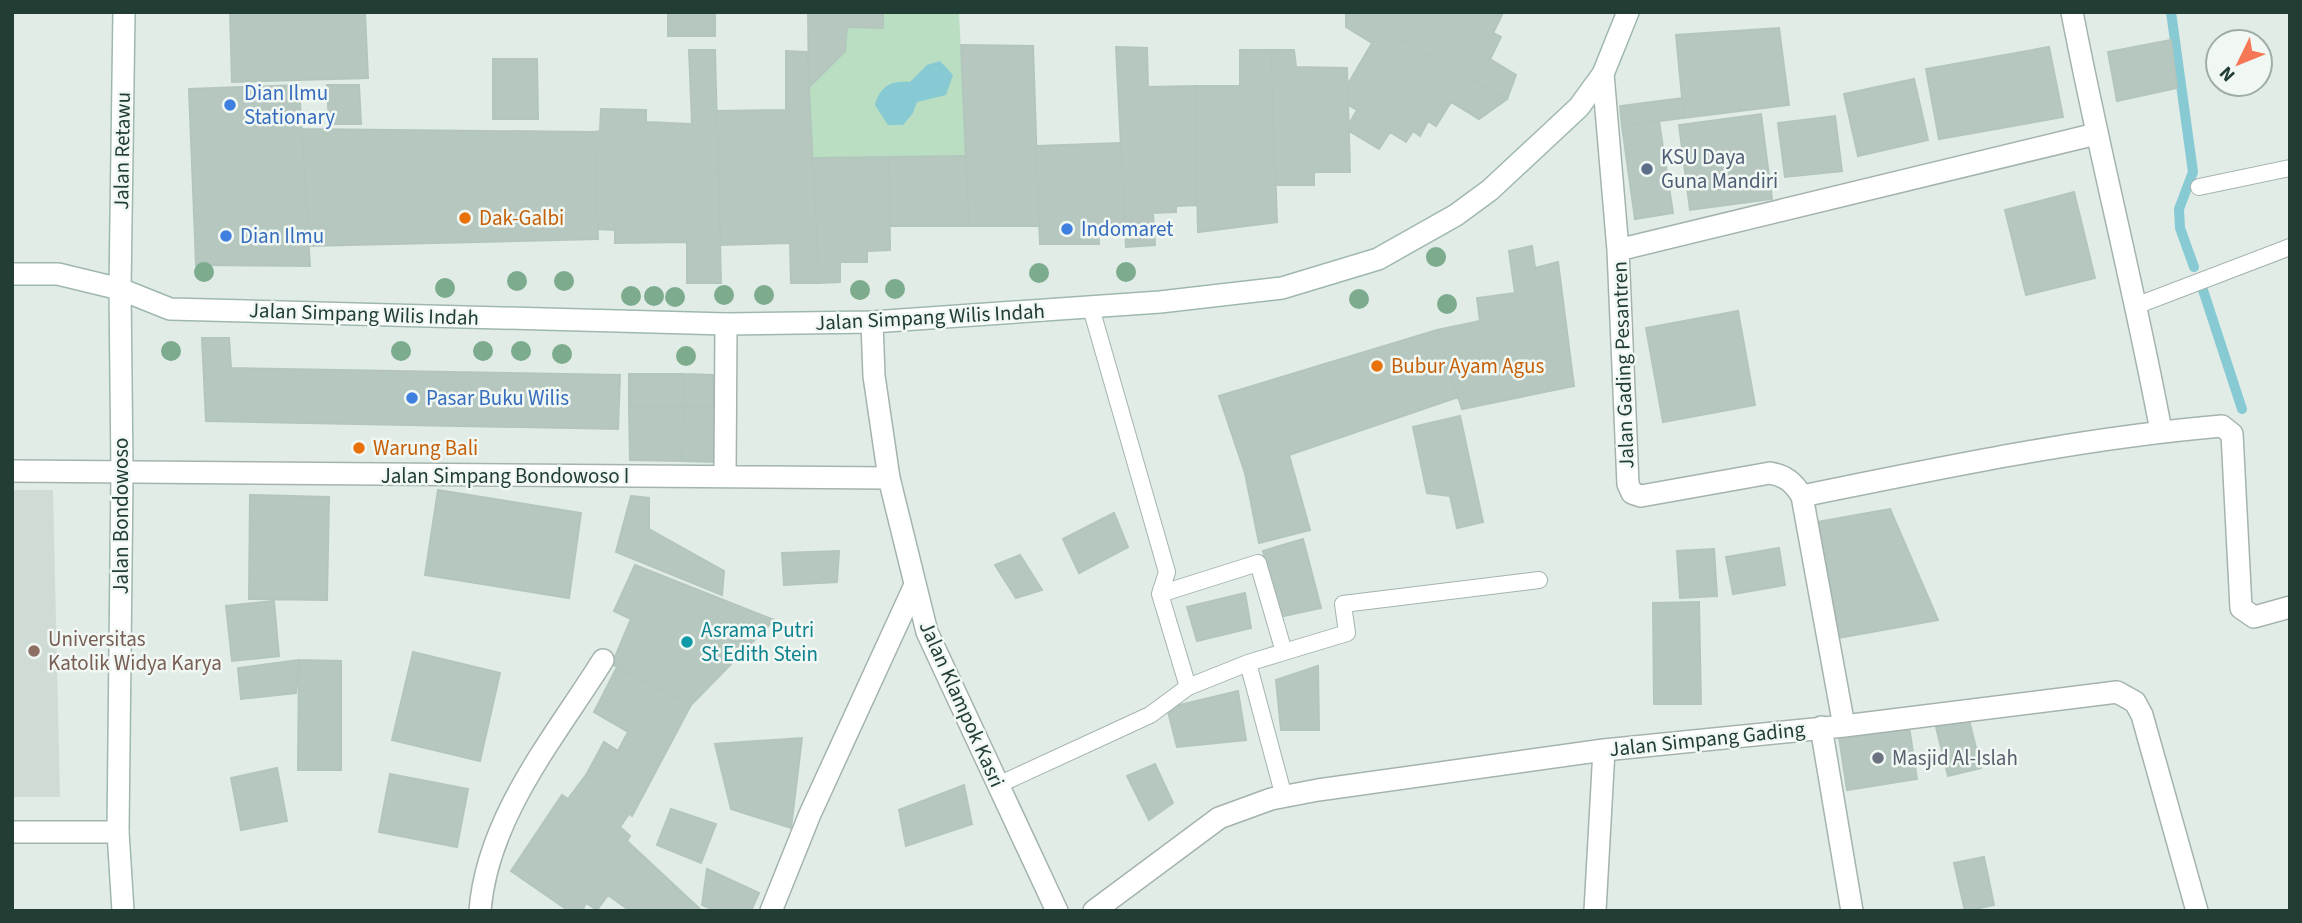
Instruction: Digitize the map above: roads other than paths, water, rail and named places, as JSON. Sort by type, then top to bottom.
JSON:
[{"type":"street","name":"Jalan Retawu","points":[[120,289],[124,12]]},
{"type":"street","name":"Jalan Simpang Wilis Indah","points":[[12,274],[58,274],[120,289],[170,309],[726,324],[872,323],[1091,308],[1282,288],[1378,260],[1456,215],[1490,190],[1579,107],[1603,74],[1628,12]]},
{"type":"street","points":[[2072,12],[2095,134],[2138,304],[2161,431]]},
{"type":"street","name":"Jalan Gading Pesantren","points":[[1603,74],[1618,250],[1626,476],[1632,493],[1641,496],[1770,473],[1786,477],[1802,496]]},
{"type":"street","points":[[1618,250],[2095,134]]},
{"type":"street","name":"Jalan Bondowoso","points":[[120,289],[122,473],[118,832],[123,911]]},
{"type":"street","name":"Jalan Klampok Kasri","points":[[872,323],[874,376],[889,478],[927,632],[1057,911]]},
{"type":"street","points":[[725,475],[726,324]]},
{"type":"street","points":[[1844,726],[1802,496],[2017,452],[2161,431],[2222,426],[2232,434],[2241,608],[2254,617],[2290,607]]},
{"type":"street","name":"Jalan Simpang Bondowoso I","points":[[12,471],[889,478]]},
{"type":"street","points":[[771,911],[810,814],[915,585]]},
{"type":"street","points":[[480,911],[481,891],[498,835],[523,786],[603,660]]},
{"type":"street","name":"Jalan Simpang Gading","points":[[1094,911],[1219,818],[1284,796],[1604,750],[1844,726],[2117,692],[2126,695],[2142,715],[2197,911]]},
{"type":"street","points":[[1821,727],[1852,911]]},
{"type":"street","points":[[1595,911],[1604,750]]},
{"type":"street","points":[[12,832],[118,832]]},
{"type":"lane","points":[[2199,187],[2290,168]]},
{"type":"lane","points":[[2138,304],[2290,247]]},
{"type":"lane","points":[[1091,308],[1167,572],[1160,594],[1188,687]]},
{"type":"lane","points":[[1160,594],[1258,564],[1284,652]]},
{"type":"lane","points":[[998,785],[1150,715],[1188,687],[1248,663],[1347,633],[1343,604],[1539,580]]},
{"type":"lane","points":[[1248,663],[1284,796]]},
{"type":"water","points":[[940,61],[953,75],[946,95],[917,102],[913,113],[903,125],[888,125],[875,105],[883,89],[892,83],[910,82],[927,65]]},
{"type":"waterway","points":[[2171,12],[2193,172],[2179,209],[2180,228],[2194,267]]},
{"type":"waterway","points":[[2203,290],[2242,409]]},
{"type":"place","name":"Dian Ilmu Stationary","points":[[230,105]]},
{"type":"place","name":"KSU Daya Guna Mandiri","points":[[1647,169]]},
{"type":"place","name":"Dak-Galbi","points":[[465,218]]},
{"type":"place","name":"Indomaret","points":[[1067,229]]},
{"type":"place","name":"Dian Ilmu","points":[[226,236]]},
{"type":"place","name":"Bubur Ayam Agus","points":[[1377,366]]},
{"type":"place","name":"Pasar Buku Wilis","points":[[412,398]]},
{"type":"place","name":"Warung Bali","points":[[359,448]]},
{"type":"place","name":"Asrama Putri St Edith Stein","points":[[687,642]]},
{"type":"place","name":"Universitas Katolik Widya Karya","points":[[34,651]]},
{"type":"place","name":"Masjid Al-Islah","points":[[1878,758]]}]
